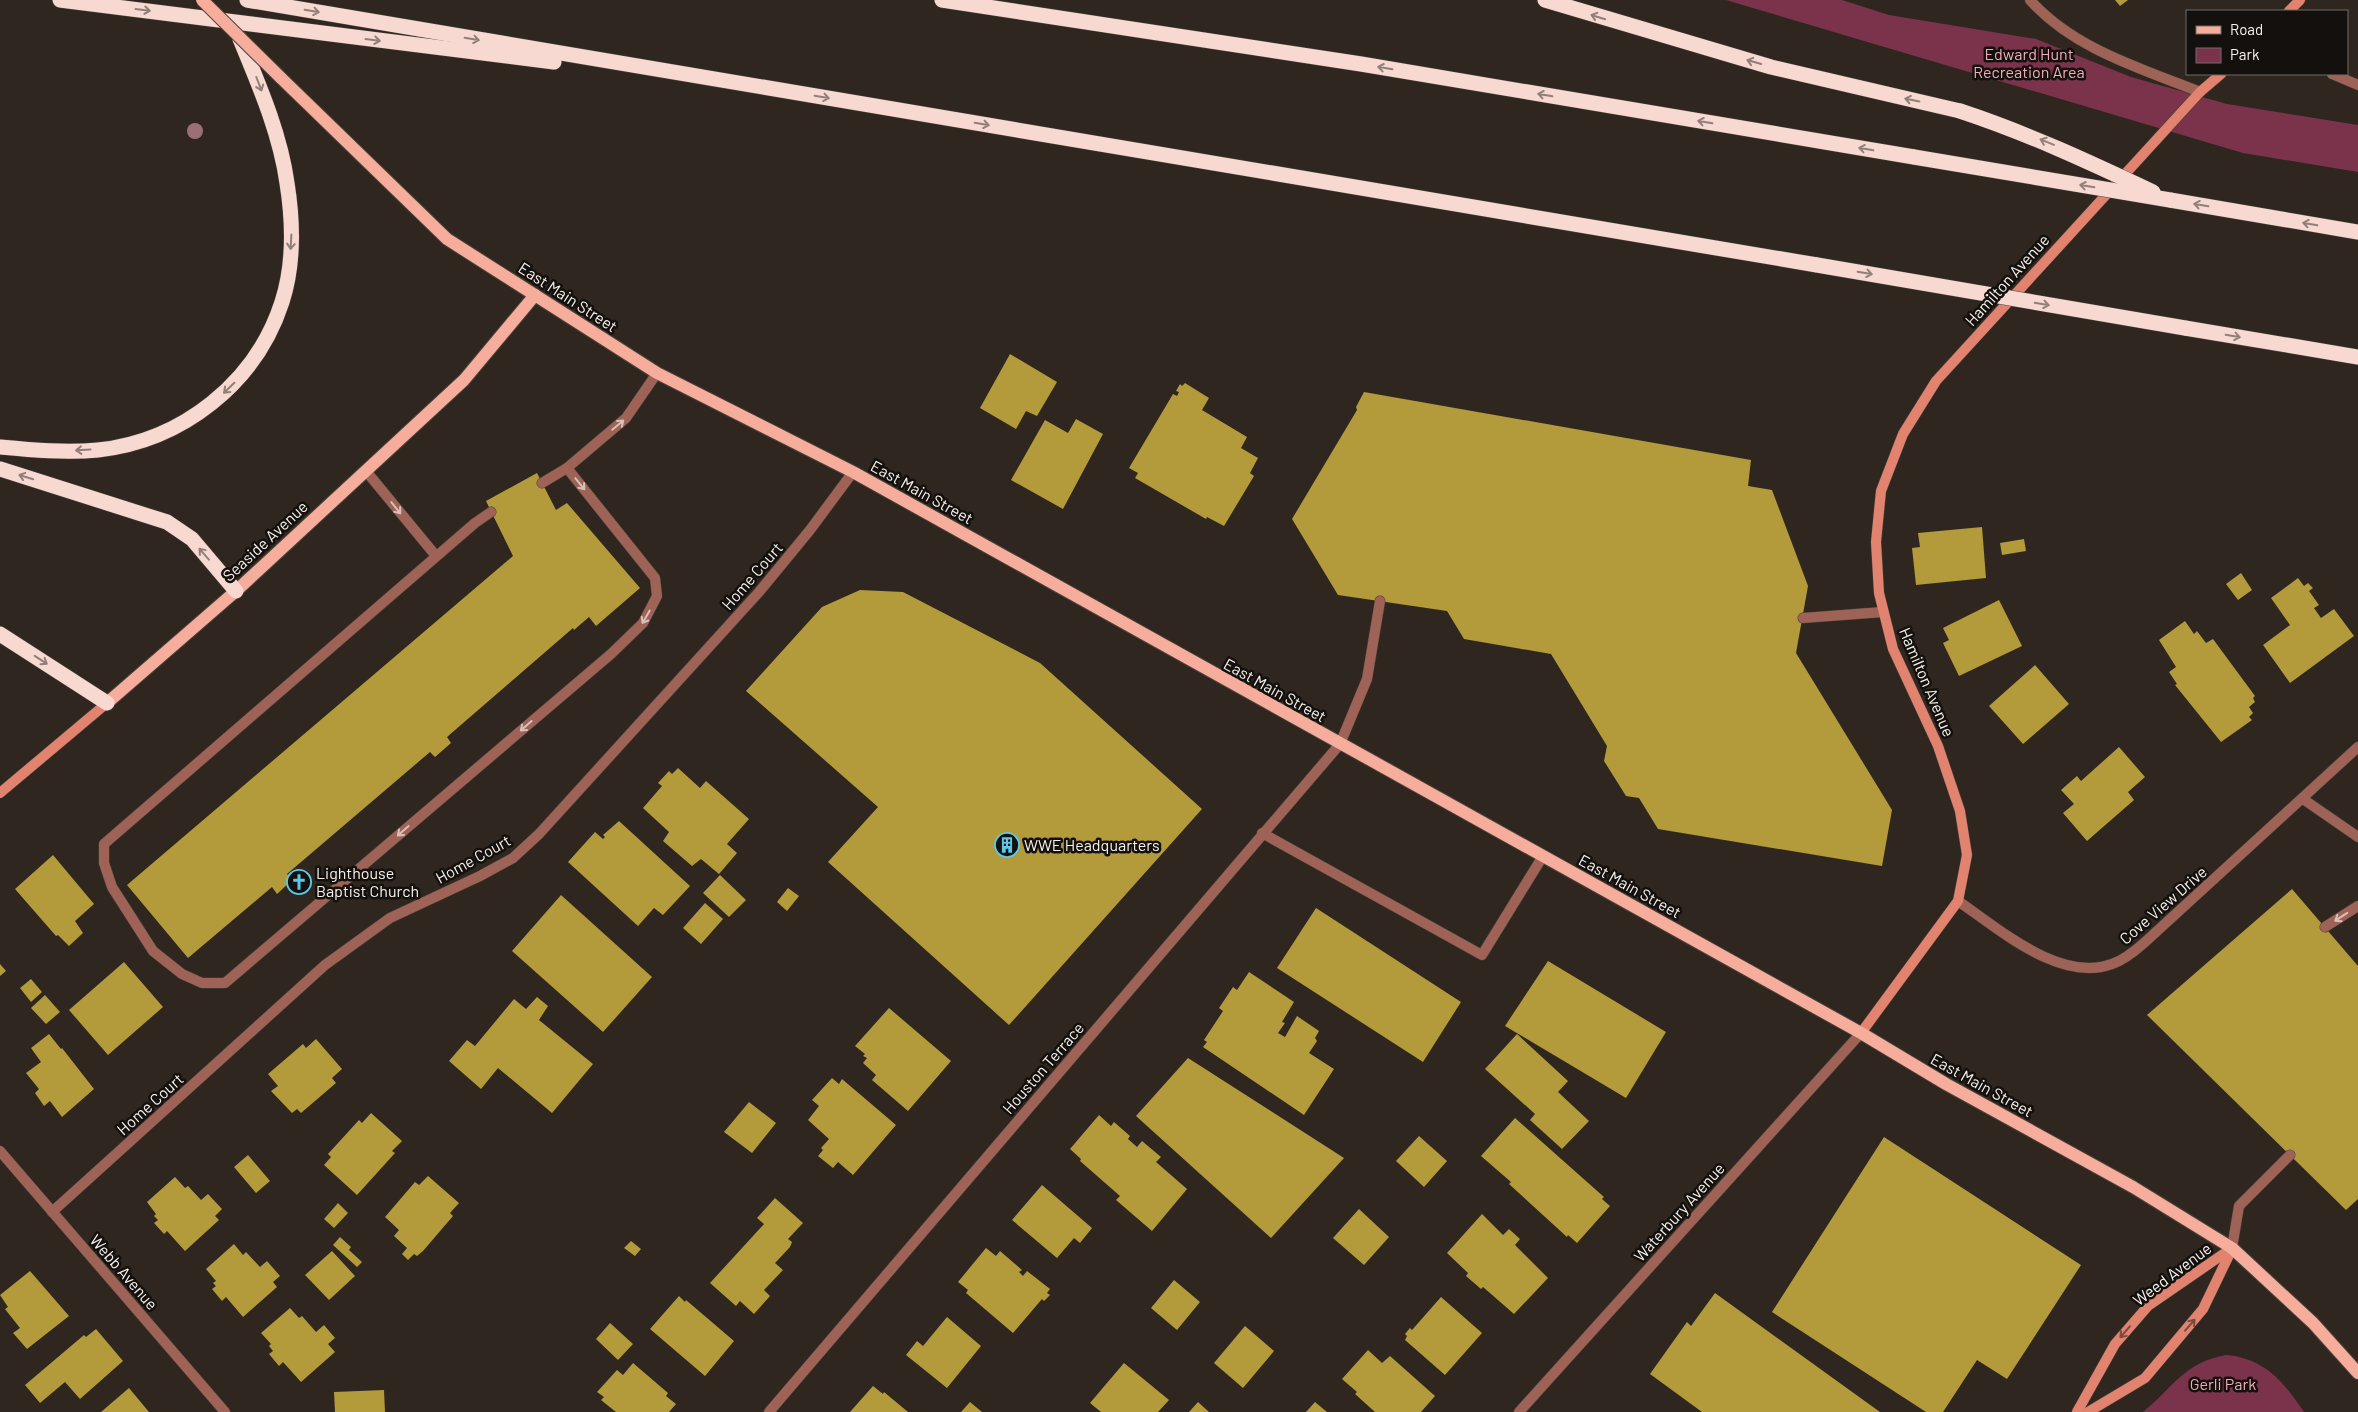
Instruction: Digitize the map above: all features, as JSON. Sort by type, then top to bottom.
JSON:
[{"type":"highway","points":[[60,0],[791,92]]},
{"type":"highway","points":[[247,0],[2358,357]]},
{"type":"highway","points":[[942,0],[1361,64],[2358,232]]},
{"type":"highway","points":[[1544,0],[1771,67],[1960,111],[2056,146],[2170,200]]},
{"type":"highway","points":[[0,447],[65,451],[99,450],[157,436],[186,422],[212,404],[237,380],[256,356],[272,330],[283,301],[292,240],[287,181],[260,85],[240,39]]},
{"type":"highway","points":[[0,469],[167,522],[192,539],[236,591]]},
{"type":"highway","points":[[0,634],[107,703]]},
{"type":"main road","name":"East Main Street","points":[[202,0],[447,239],[534,295],[657,373],[853,472],[1861,1033],[1946,1084],[2133,1187],[2232,1248],[2313,1323],[2358,1373]]},
{"type":"main road","name":"Seaside Avenue","points":[[107,703],[236,591],[464,380],[534,295]]},
{"type":"street","points":[[2030,0],[2045,17],[2100,53],[2200,92]]},
{"type":"street","points":[[2290,10],[2300,0]]},
{"type":"street","name":"Hamilton Avenue","points":[[1861,1033],[1958,901],[1966,855],[1960,811],[1938,746],[1893,649],[1883,612],[1879,593],[1876,542],[1881,491],[1907,426],[1936,381],[2200,92],[2220,75]]},
{"type":"street","points":[[2334,75],[2358,85]]},
{"type":"street","points":[[542,483],[567,468],[626,418],[657,373]]},
{"type":"street","points":[[491,512],[436,556],[104,844],[104,863],[112,887],[153,951],[182,974],[202,983],[225,983],[611,654],[643,622],[657,596],[655,578],[567,468]]},
{"type":"street","points":[[366,471],[436,556]]},
{"type":"street","name":"Home Court","points":[[52,1212],[325,965],[390,918],[480,876],[513,858],[539,834],[759,592],[810,530],[853,472]]},
{"type":"street","name":"Houston Terrace","points":[[769,1412],[1340,744],[1367,679],[1380,601]]},
{"type":"street","points":[[1803,618],[1883,612]]},
{"type":"street","name":"Seaside Avenue","points":[[0,793],[107,703]]},
{"type":"street","name":"Cove View Drive","points":[[1958,901],[2026,947],[2057,962],[2079,969],[2097,968],[2114,964],[2144,943],[2358,747]]},
{"type":"street","points":[[2303,799],[2358,837]]},
{"type":"street","points":[[1262,834],[1482,955],[1543,856]]},
{"type":"street","points":[[2325,927],[2358,906]]},
{"type":"street","name":"Waterbury Avenue","points":[[1519,1412],[1861,1033]]},
{"type":"street","name":"Webb Avenue","points":[[0,1151],[225,1412]]},
{"type":"street","points":[[2232,1248],[2239,1206],[2290,1156]]},
{"type":"street","name":"Weed Avenue","points":[[2077,1412],[2115,1344],[2148,1306],[2232,1248]]},
{"type":"street","name":"Weed Avenue","points":[[2088,1412],[2145,1378],[2204,1309],[2232,1248]]},
{"type":"green space","name":"Edward Hunt Recreation Area","points":[[1726,0],[1842,0],[1889,15],[2036,39],[2131,77],[2227,104],[2358,125],[2358,172],[2243,153]]},
{"type":"green space","name":"Gerli Park","points":[[2226,1355],[2251,1361],[2272,1373],[2289,1391],[2304,1412],[2143,1412],[2189,1370],[2211,1359]]},
{"type":"building","points":[[2115,0],[2128,0],[2120,6]]},
{"type":"building","points":[[1010,354],[1057,382],[1037,416],[1026,411],[1016,429],[980,408]]},
{"type":"building","points":[[1185,383],[1209,398],[1202,410],[1247,437],[1241,448],[1258,458],[1250,473],[1254,476],[1224,526],[1207,517],[1206,519],[1135,478],[1138,473],[1129,468],[1173,394],[1177,396],[1179,392],[1176,391],[1180,384],[1182,386]]},
{"type":"building","points":[[1364,392],[1751,460],[1748,486],[1772,490],[1808,586],[1796,653],[1892,810],[1882,866],[1658,829],[1639,798],[1626,796],[1604,761],[1607,746],[1551,654],[1464,639],[1447,611],[1338,595],[1292,519],[1357,410],[1356,407]]},
{"type":"building","points":[[1076,419],[1103,434],[1063,509],[1011,480],[1045,420],[1068,433]]},
{"type":"building","points":[[537,473],[556,510],[567,503],[640,588],[596,626],[589,617],[574,630],[573,628],[447,737],[451,743],[435,757],[430,752],[287,874],[292,880],[277,894],[272,887],[188,958],[127,885],[513,556],[486,501]]},
{"type":"building","points":[[1982,527],[1986,578],[1916,585],[1912,548],[1920,547],[1918,533]]},
{"type":"building","points":[[2024,539],[2026,551],[2002,555],[2000,543]]},
{"type":"building","points":[[2241,573],[2252,590],[2238,600],[2226,584]]},
{"type":"building","points":[[2298,578],[2304,586],[2308,583],[2313,588],[2309,591],[2319,605],[2314,608],[2321,618],[2334,609],[2354,636],[2290,683],[2263,645],[2290,625],[2271,598]]},
{"type":"building","name":"WWE Headquarters","points":[[860,590],[903,592],[1040,663],[1202,809],[1009,1025],[828,862],[878,807],[746,691],[822,607]]},
{"type":"building","points":[[1999,600],[2022,646],[1959,676],[1943,643],[1949,640],[1943,628]]},
{"type":"building","points":[[2185,621],[2194,634],[2197,631],[2206,643],[2213,639],[2255,696],[2253,698],[2255,702],[2249,707],[2253,713],[2249,717],[2252,720],[2221,742],[2175,685],[2177,684],[2169,672],[2176,667],[2159,640]]},
{"type":"building","points":[[2035,665],[2069,704],[2023,744],[1989,706]]},
{"type":"building","points":[[2119,747],[2145,777],[2128,792],[2134,800],[2087,841],[2063,813],[2074,804],[2061,790],[2077,776],[2081,781]]},
{"type":"building","points":[[678,768],[700,788],[706,781],[749,819],[727,844],[737,853],[719,874],[701,859],[692,866],[663,841],[669,832],[643,808],[662,786],[658,783],[669,771],[672,774]]},
{"type":"building","points":[[619,821],[690,886],[663,915],[654,908],[638,926],[568,862],[595,832],[603,839],[605,837],[603,835]]},
{"type":"building","points":[[53,855],[94,904],[75,921],[83,933],[69,946],[58,935],[56,936],[15,889]]},
{"type":"building","points":[[720,875],[746,900],[729,917],[703,893]]},
{"type":"building","points":[[788,888],[799,896],[787,911],[777,902]]},
{"type":"building","points":[[2292,889],[2358,966],[2358,1199],[2346,1210],[2147,1015]]},
{"type":"building","points":[[561,895],[652,977],[603,1032],[512,951]]},
{"type":"building","points":[[705,903],[723,919],[701,944],[683,928]]},
{"type":"building","points":[[1316,908],[1461,1002],[1423,1062],[1277,968]]},
{"type":"building","points":[[1548,961],[1666,1032],[1626,1098],[1505,1026]]},
{"type":"building","points":[[124,962],[163,1007],[108,1055],[69,1010]]},
{"type":"building","points":[[0,964],[6,971],[0,976]]},
{"type":"building","points":[[1249,972],[1294,1002],[1282,1022],[1285,1023],[1278,1033],[1285,1037],[1297,1016],[1319,1031],[1315,1038],[1317,1041],[1309,1053],[1334,1069],[1304,1115],[1203,1047],[1207,1042],[1204,1040],[1223,1011],[1219,1008],[1233,987],[1237,990]]},
{"type":"building","points":[[31,979],[42,992],[31,1002],[20,988]]},
{"type":"building","points":[[45,995],[60,1012],[46,1024],[31,1008]]},
{"type":"building","points":[[537,997],[548,1006],[539,1020],[593,1064],[552,1113],[498,1068],[481,1089],[449,1061],[467,1040],[475,1046],[514,999],[526,1009]]},
{"type":"building","points":[[889,1008],[951,1061],[908,1111],[872,1080],[876,1075],[863,1063],[867,1058],[855,1046]]},
{"type":"building","points":[[49,1034],[94,1089],[62,1117],[50,1101],[44,1106],[35,1093],[39,1089],[26,1073],[41,1062],[31,1048]]},
{"type":"building","points":[[1517,1034],[1568,1081],[1558,1092],[1589,1121],[1562,1149],[1530,1120],[1535,1114],[1485,1069]]},
{"type":"building","points":[[316,1039],[342,1069],[332,1078],[336,1083],[301,1113],[297,1109],[292,1113],[271,1091],[278,1086],[268,1074],[303,1044],[306,1048]]},
{"type":"building","points":[[1188,1058],[1344,1158],[1271,1238],[1136,1116]]},
{"type":"building","points":[[832,1078],[839,1084],[842,1079],[896,1125],[853,1175],[838,1162],[833,1168],[818,1156],[823,1150],[821,1148],[829,1139],[808,1120],[819,1106],[812,1100]]},
{"type":"building","points":[[749,1102],[776,1123],[752,1153],[724,1132]]},
{"type":"building","points":[[371,1113],[402,1141],[392,1151],[395,1153],[357,1195],[324,1165],[331,1157],[328,1154],[359,1120],[362,1123]]},
{"type":"building","points":[[1099,1115],[1111,1126],[1114,1122],[1130,1136],[1128,1139],[1137,1147],[1142,1141],[1161,1157],[1156,1162],[1187,1189],[1152,1231],[1116,1200],[1120,1196],[1080,1161],[1081,1159],[1070,1149]]},
{"type":"building","points":[[1515,1118],[1604,1197],[1602,1199],[1610,1206],[1577,1243],[1568,1235],[1567,1237],[1509,1184],[1511,1182],[1481,1156]]},
{"type":"building","points":[[1419,1136],[1447,1161],[1424,1187],[1396,1161]]},
{"type":"building","points":[[1884,1137],[2081,1265],[2007,1379],[1977,1360],[1943,1412],[1926,1412],[1772,1312]]},
{"type":"building","points":[[248,1155],[270,1181],[256,1193],[234,1167]]},
{"type":"building","points":[[428,1176],[459,1203],[450,1213],[453,1216],[423,1251],[417,1256],[414,1254],[408,1260],[402,1254],[407,1248],[394,1236],[399,1230],[385,1217],[415,1182],[419,1185]]},
{"type":"building","points":[[175,1177],[185,1188],[188,1186],[201,1200],[208,1194],[222,1209],[215,1216],[219,1220],[185,1251],[167,1231],[164,1234],[154,1223],[158,1220],[154,1216],[156,1214],[147,1202]]},
{"type":"building","points":[[1042,1185],[1092,1228],[1080,1243],[1074,1238],[1057,1258],[1012,1220]]},
{"type":"building","points":[[775,1198],[803,1223],[788,1239],[792,1242],[790,1247],[775,1263],[783,1270],[764,1290],[770,1296],[754,1314],[740,1301],[736,1306],[710,1283],[764,1224],[757,1218]]},
{"type":"building","points":[[338,1203],[348,1213],[334,1228],[324,1219]]},
{"type":"building","points":[[1359,1209],[1389,1237],[1364,1265],[1333,1238]]},
{"type":"building","points":[[1482,1214],[1503,1235],[1509,1229],[1520,1239],[1515,1245],[1548,1278],[1514,1314],[1483,1287],[1481,1289],[1466,1276],[1468,1273],[1447,1253]]},
{"type":"building","points":[[340,1237],[351,1247],[349,1250],[362,1262],[357,1267],[333,1245]]},
{"type":"building","points":[[631,1241],[641,1249],[635,1256],[624,1248]]},
{"type":"building","points":[[234,1244],[243,1255],[246,1252],[260,1267],[267,1261],[280,1276],[273,1282],[277,1287],[243,1317],[226,1297],[222,1301],[212,1289],[216,1286],[213,1283],[216,1281],[206,1269]]},
{"type":"building","points":[[986,1248],[996,1256],[1000,1251],[1022,1270],[1019,1272],[1023,1276],[1027,1271],[1050,1289],[1047,1293],[1050,1295],[1044,1301],[1042,1299],[1013,1333],[966,1293],[968,1290],[958,1282]]},
{"type":"building","points":[[332,1251],[355,1276],[329,1300],[305,1275]]},
{"type":"building","points":[[30,1271],[69,1316],[27,1349],[13,1333],[20,1328],[5,1309],[8,1307],[0,1295]]},
{"type":"building","points":[[1174,1280],[1200,1302],[1177,1330],[1151,1308]]},
{"type":"building","points":[[1715,1293],[1880,1412],[1702,1412],[1650,1374],[1687,1322],[1691,1326]]},
{"type":"building","points":[[679,1296],[734,1341],[705,1376],[650,1329]]},
{"type":"building","points":[[1441,1297],[1482,1333],[1445,1375],[1405,1340],[1407,1336],[1405,1334],[1410,1328],[1412,1330]]},
{"type":"building","points":[[290,1308],[299,1318],[302,1316],[316,1332],[324,1325],[335,1338],[328,1344],[335,1352],[301,1382],[283,1362],[279,1366],[269,1354],[273,1351],[269,1346],[271,1344],[261,1333]]},
{"type":"building","points":[[947,1317],[981,1346],[947,1388],[906,1355],[917,1341],[923,1346]]},
{"type":"building","points":[[610,1323],[633,1344],[618,1360],[596,1339]]},
{"type":"building","points":[[1245,1326],[1274,1351],[1243,1388],[1214,1363]]},
{"type":"building","points":[[96,1329],[123,1361],[80,1399],[65,1382],[40,1403],[25,1385],[84,1335],[86,1337]]},
{"type":"building","points":[[1368,1350],[1382,1363],[1390,1356],[1435,1396],[1421,1412],[1375,1412],[1342,1379]]},
{"type":"building","points":[[633,1363],[668,1393],[666,1396],[676,1404],[669,1412],[616,1412],[601,1400],[604,1397],[597,1392],[617,1370],[623,1375]]},
{"type":"building","points":[[1124,1363],[1169,1400],[1158,1412],[1101,1412],[1090,1403]]},
{"type":"building","points":[[873,1386],[883,1394],[884,1392],[908,1412],[850,1412]]},
{"type":"building","points":[[129,1388],[149,1412],[101,1412]]},
{"type":"building","points":[[384,1390],[385,1412],[335,1412],[334,1392]]},
{"type":"building","points":[[970,1402],[982,1412],[961,1412]]},
{"type":"building","points":[[1198,1402],[1209,1412],[1189,1412]]},
{"type":"building","points":[[1315,1402],[1327,1412],[1306,1412]]},
{"type":"place","name":"WWE Headquarters","points":[[1007,845]]},
{"type":"place","name":"Lighthouse Baptist Church","points":[[299,882]]}]
